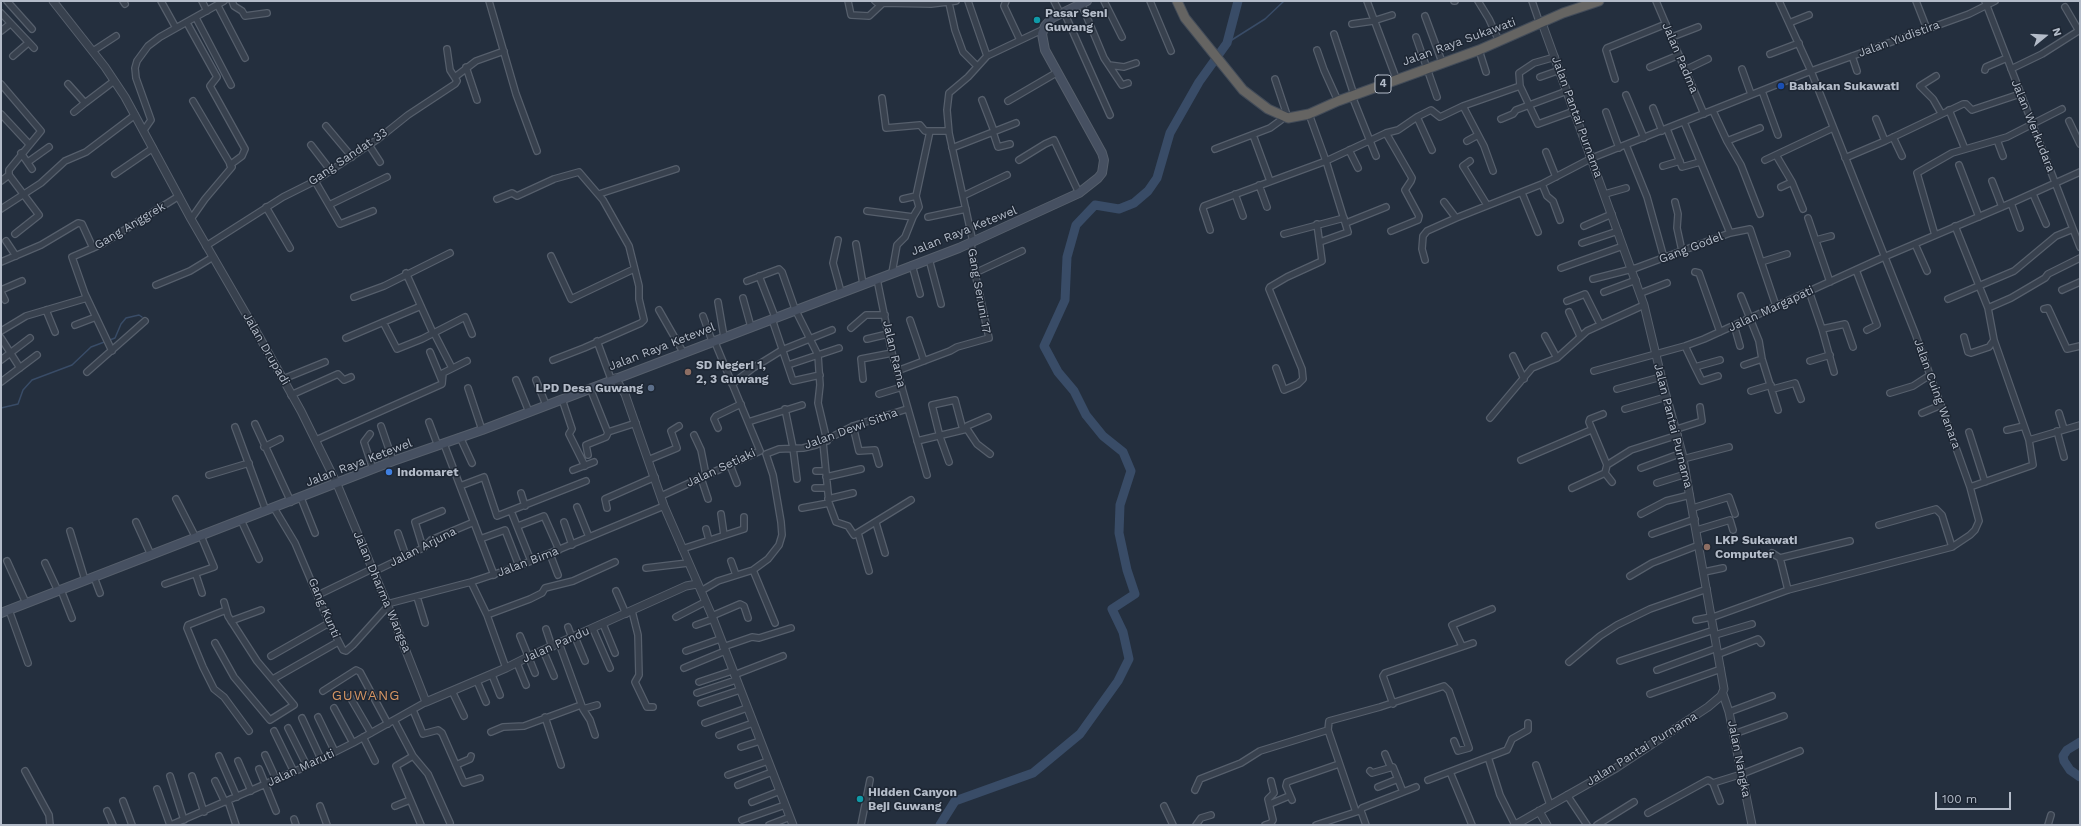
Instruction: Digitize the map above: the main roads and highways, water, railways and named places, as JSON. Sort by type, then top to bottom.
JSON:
[{"type":"highway","name":"Jalan Raya Sukawati","points":[[1178,1],[1185,18],[1233,79],[1254,100],[1285,117],[1309,114],[1396,78],[1478,50],[1585,3],[1599,1]]},
{"type":"main road","name":"Jalan Raya Ketewel","points":[[1,613],[241,520],[292,502],[373,469],[482,430],[616,377],[929,259],[972,242],[1079,193],[1098,178],[1102,172],[1104,160],[1102,153],[1056,72],[1042,41],[1044,29],[1050,20],[1084,2]]},
{"type":"waterway","points":[[940,825],[955,801],[1033,773],[1080,734],[1118,681],[1129,659],[1123,632],[1112,609],[1135,594],[1127,570],[1119,533],[1120,505],[1131,471],[1123,452],[1103,436],[1086,415],[1074,391],[1058,372],[1044,346],[1065,300],[1067,257],[1076,225],[1095,205],[1119,209],[1134,203],[1148,191],[1157,178],[1170,133],[1199,82],[1227,43],[1238,1]]},
{"type":"waterway","points":[[1227,43],[1265,19],[1284,1]]},
{"type":"waterway","points":[[1,408],[18,404],[23,390],[32,380],[72,365],[91,347],[115,338],[121,324],[126,318],[139,315],[142,317]]},
{"type":"waterway","points":[[2080,742],[2067,750],[2063,756],[2064,761],[2070,770],[2080,777]]},
{"type":"place","name":"Pasar Seni Guwang","points":[[1037,20]]},
{"type":"place","name":"Babakan Sukawati","points":[[1781,86]]},
{"type":"place","name":"SD Negeri 1, 2, 3 Guwang","points":[[688,372]]},
{"type":"place","name":"LPD Desa Guwang","points":[[651,388]]},
{"type":"place","name":"Indomaret","points":[[389,472]]},
{"type":"place","name":"LKP Sukawati Computer","points":[[1707,547]]},
{"type":"place","name":"Hidden Canyon Beji Guwang","points":[[860,799]]},
{"type":"district","name":"GUWANG","points":[[366,696]]}]
